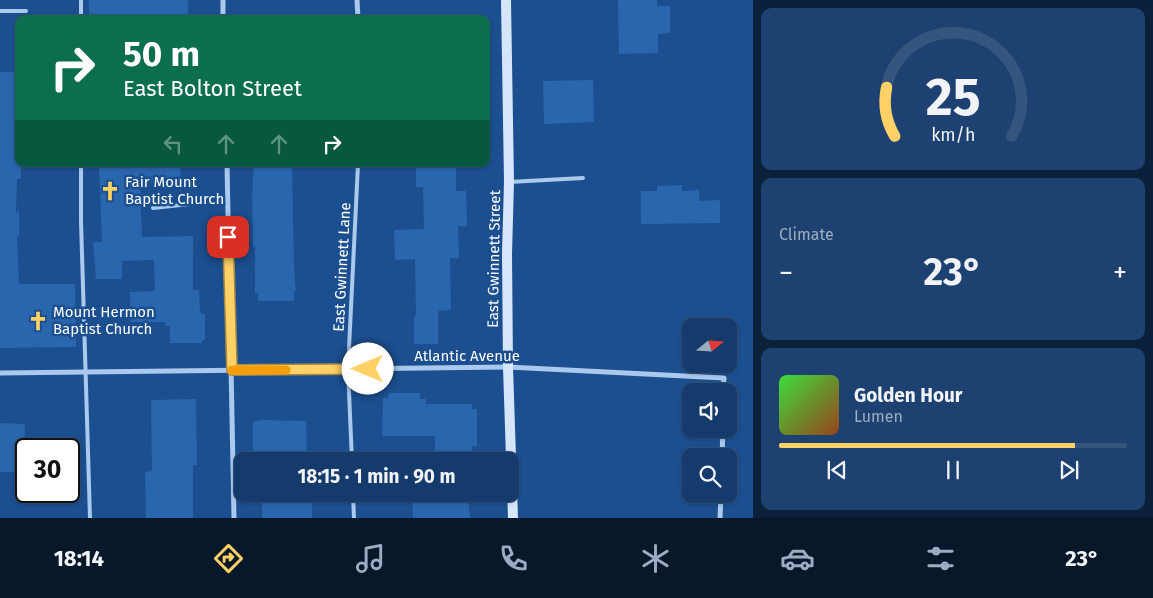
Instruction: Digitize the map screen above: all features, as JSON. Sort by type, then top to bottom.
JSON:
[{"type":"main road","name":"East Gwinnett Street","points":[[506,0],[509,182],[508,367],[513,518]]},
{"type":"street","points":[[223,0],[223,15]]},
{"type":"street","points":[[356,0],[358,15]]},
{"type":"street","points":[[227,167],[234,518]]},
{"type":"street","name":"Atlantic Avenue","points":[[0,373],[508,367],[724,378],[724,383]]},
{"type":"street","points":[[720,518],[721,503]]},
{"type":"lane","points":[[81,0],[81,15]]},
{"type":"lane","points":[[0,11],[26,11]]},
{"type":"lane","points":[[81,167],[90,518]]},
{"type":"lane","name":"East Gwinnett Lane","points":[[352,452],[348,369],[358,167]]},
{"type":"lane","points":[[509,182],[583,178]]},
{"type":"lane","points":[[153,208],[228,200]]},
{"type":"lane","points":[[353,502],[354,518]]},
{"type":"building","points":[[89,0],[188,0],[188,15],[89,15]]},
{"type":"building","points":[[618,0],[657,0],[657,6],[670,6],[670,33],[658,34],[658,53],[619,54]]},
{"type":"building","points":[[0,72],[15,72],[15,167],[21,167],[21,179],[17,179],[16,212],[19,211],[19,236],[17,236],[19,284],[75,284],[76,347],[0,348]]},
{"type":"building","points":[[593,80],[594,122],[544,124],[543,81]]},
{"type":"building","points":[[99,167],[180,167],[181,182],[140,183],[142,237],[193,236],[193,290],[199,290],[200,312],[205,315],[205,340],[202,340],[202,343],[170,343],[170,326],[165,326],[165,322],[131,322],[130,292],[155,291],[154,260],[122,261],[122,279],[96,279],[93,242],[102,242]]},
{"type":"building","points":[[254,167],[292,167],[296,291],[294,291],[294,301],[258,301],[258,293],[255,293],[252,197]]},
{"type":"building","points":[[416,167],[456,167],[456,191],[466,191],[467,226],[458,226],[459,258],[450,258],[451,310],[438,311],[438,344],[414,344],[414,316],[416,316],[415,259],[395,260],[394,230],[424,229],[423,187],[416,187]]},
{"type":"building","points":[[682,185],[682,191],[699,190],[699,201],[720,200],[720,223],[641,224],[641,191],[657,191],[657,186]]},
{"type":"building","points":[[389,393],[420,393],[420,399],[426,399],[426,404],[472,404],[472,409],[477,409],[477,446],[472,446],[472,452],[435,452],[435,436],[382,436],[383,398],[388,398]]},
{"type":"building","points":[[196,399],[197,465],[193,465],[193,518],[146,518],[145,472],[152,471],[151,400]]},
{"type":"building","points":[[260,420],[306,421],[307,452],[253,452],[253,422]]},
{"type":"building","points":[[0,423],[25,424],[25,438],[15,438],[15,472],[0,472]]},
{"type":"building","points":[[262,502],[312,502],[312,518],[262,518]]},
{"type":"building","points":[[412,502],[469,502],[470,518],[413,518]]},
{"type":"slow traffic","points":[[232,370],[286,370]]},
{"type":"place","name":"Fair Mount Baptist Church","points":[[110,191]]},
{"type":"place","name":"Mount Hermon Baptist Church","points":[[38,321]]},
{"type":"route","points":[[228,237],[232,370],[368,369]]}]
